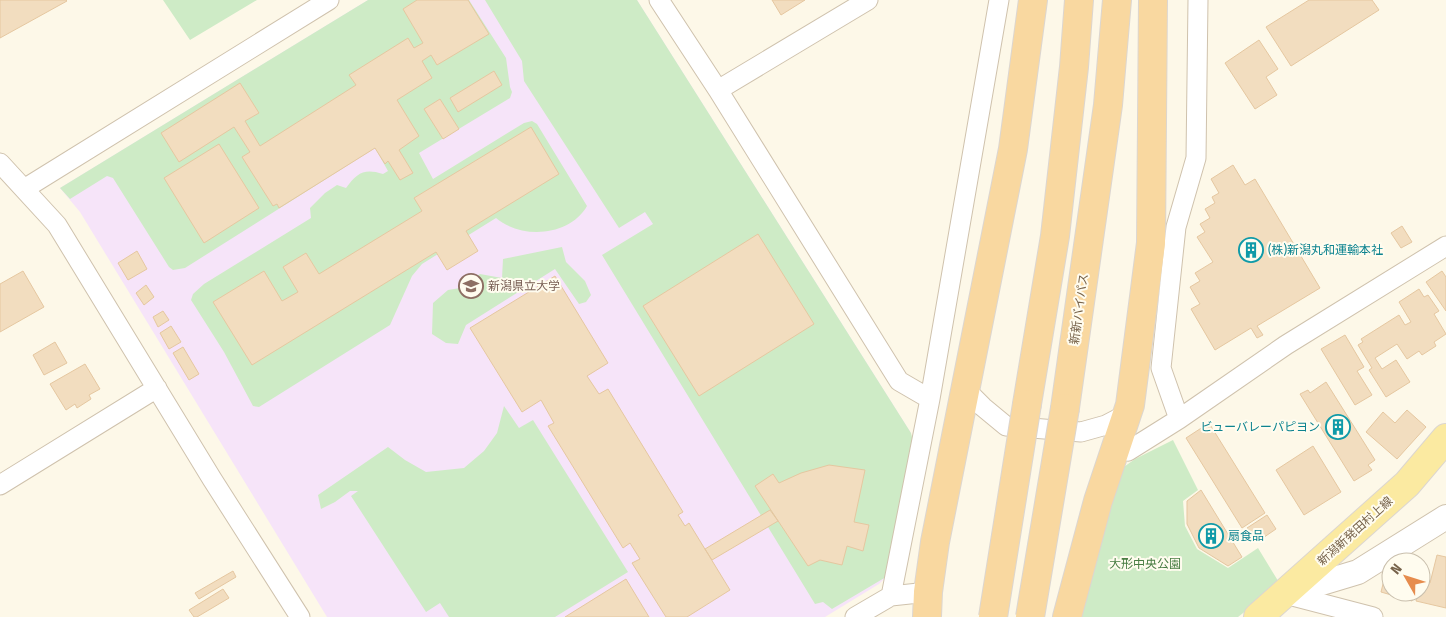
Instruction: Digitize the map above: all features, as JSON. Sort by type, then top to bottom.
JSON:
[{"type":"highway","points":[[920,617],[928,604],[935,542],[1013,149],[1033,0]]},
{"type":"highway","points":[[992,617],[1055,236],[1074,67],[1079,0]]},
{"type":"highway","name":"新新バイパス","points":[[1030,617],[1065,408],[1108,105],[1117,0]]},
{"type":"highway","points":[[1067,617],[1098,502],[1130,404],[1151,244],[1153,0]]},
{"type":"main road","name":"新潟新発田村上線","points":[[1258,617],[1407,484],[1446,438]]},
{"type":"street","points":[[300,617],[156,388],[101,294],[57,225],[9,178],[329,0]]},
{"type":"street","points":[[659,0],[718,90],[899,381],[930,399]]},
{"type":"street","points":[[718,90],[868,0]]},
{"type":"street","points":[[891,596],[930,399],[999,0]]},
{"type":"street","points":[[1179,420],[1160,368],[1176,227],[1196,158],[1198,0]]},
{"type":"street","points":[[1117,444],[1128,451],[1179,420],[1286,345],[1446,246]]},
{"type":"street","points":[[0,485],[156,388]]},
{"type":"street","points":[[966,390],[1006,426],[1081,432],[1106,425],[1127,414]]},
{"type":"street","points":[[1285,594],[1358,572],[1446,518]]},
{"type":"street","points":[[1285,594],[1373,617]]},
{"type":"street","points":[[855,617],[891,596],[928,604]]},
{"type":"shaded area","name":"新潟県立大学","points":[[368,0],[637,0],[911,433],[886,577],[879,584],[825,617],[327,617],[80,212],[60,188]]},
{"type":"green space","points":[[163,0],[257,0],[190,40]]},
{"type":"green space","points":[[368,0],[469,0],[506,58],[512,92],[510,98],[419,153],[433,179],[524,123],[532,121],[537,124],[587,206],[569,224],[545,232],[519,230],[496,218],[422,264],[412,276],[390,325],[259,407],[253,406],[224,352],[191,300],[193,294],[204,284],[311,218],[310,208],[325,193],[337,185],[346,188],[362,173],[376,172],[383,174],[388,171],[375,148],[185,268],[173,270],[169,267],[113,178],[107,176],[70,199],[60,188]]},
{"type":"green space","points":[[485,0],[637,0],[911,433],[913,441],[886,577],[832,609],[823,602],[815,604],[602,255],[653,224],[645,212],[619,228],[524,81],[522,61]]},
{"type":"green space","points":[[562,247],[566,262],[585,281],[591,295],[586,302],[579,304],[555,269],[466,325],[458,344],[446,343],[432,334],[433,303],[448,290],[460,288],[480,274],[502,278],[503,259]]},
{"type":"green space","points":[[504,406],[519,428],[533,420],[628,572],[555,617],[449,617],[440,603],[426,612],[351,496],[358,491],[350,491],[321,509],[318,495],[388,447],[405,460],[426,472],[464,468],[484,451],[497,433]]},
{"type":"green space","name":"大形中央公園","points":[[1173,440],[1198,490],[1183,501],[1185,526],[1197,549],[1228,568],[1258,548],[1280,584],[1238,617],[1080,617],[1121,469],[1135,459]]},
{"type":"building","points":[[0,0],[66,0],[67,1],[0,38]]},
{"type":"building","points":[[417,0],[468,0],[489,34],[437,65],[431,55],[422,61],[432,78],[397,100],[419,136],[399,150],[413,173],[400,180],[388,161],[385,164],[375,148],[279,208],[277,204],[273,206],[242,157],[250,152],[234,127],[179,162],[161,133],[240,83],[259,113],[245,121],[260,146],[356,85],[349,75],[408,38],[414,48],[423,43],[403,9]]},
{"type":"building","points":[[772,0],[805,0],[781,15]]},
{"type":"building","points":[[1309,0],[1372,0],[1379,10],[1291,66],[1266,27]]},
{"type":"building","points":[[1259,40],[1278,69],[1266,77],[1277,95],[1255,109],[1225,63]]},
{"type":"building","points":[[494,71],[502,85],[458,112],[450,98]]},
{"type":"building","points":[[440,99],[459,129],[443,139],[424,109]]},
{"type":"building","points":[[531,127],[559,174],[466,231],[478,251],[447,270],[436,252],[252,365],[213,302],[264,271],[282,301],[298,292],[283,267],[306,253],[319,274],[422,211],[414,198]]},
{"type":"building","points":[[219,144],[259,208],[204,243],[164,178]]},
{"type":"building","name":"(株)新潟丸和運輸本社","points":[[1233,165],[1245,185],[1255,179],[1320,288],[1257,326],[1263,335],[1257,338],[1251,328],[1215,350],[1191,309],[1200,304],[1190,287],[1200,281],[1195,273],[1213,262],[1197,237],[1205,232],[1200,224],[1210,218],[1205,209],[1215,203],[1212,197],[1219,193],[1211,179]]},
{"type":"building","points":[[1402,226],[1412,242],[1401,248],[1391,233]]},
{"type":"building","points":[[758,234],[814,324],[699,396],[643,306]]},
{"type":"building","points":[[137,251],[147,269],[128,280],[118,263]]},
{"type":"building","points":[[23,271],[44,307],[0,332],[0,284]]},
{"type":"building","points":[[1442,271],[1446,277],[1446,311],[1426,282]]},
{"type":"building","points":[[555,276],[608,363],[587,376],[599,394],[608,389],[683,512],[678,515],[685,526],[689,523],[730,590],[687,617],[666,617],[632,563],[640,559],[630,543],[623,548],[548,426],[554,423],[541,400],[522,412],[470,328]]},
{"type":"building","points":[[146,285],[154,297],[144,305],[136,293]]},
{"type":"building","points":[[1419,289],[1424,297],[1428,295],[1439,311],[1434,314],[1446,334],[1434,342],[1436,346],[1422,355],[1419,351],[1407,359],[1397,344],[1375,358],[1382,369],[1396,360],[1410,382],[1386,397],[1369,370],[1372,368],[1358,345],[1363,342],[1361,339],[1399,315],[1405,325],[1411,322],[1399,302]]},
{"type":"building","points":[[163,311],[169,320],[158,327],[153,317]]},
{"type":"building","points":[[171,326],[181,342],[169,349],[160,333]]},
{"type":"building","points":[[1345,335],[1364,367],[1357,371],[1372,395],[1355,405],[1321,349]]},
{"type":"building","points":[[55,342],[67,363],[44,375],[33,355]]},
{"type":"building","points":[[183,347],[199,374],[189,380],[173,353]]},
{"type":"building","points":[[85,364],[100,389],[89,395],[91,399],[77,408],[75,404],[66,410],[50,384]]},
{"type":"building","name":"ビューバレーパピヨン","points":[[1326,382],[1375,460],[1368,465],[1372,470],[1354,481],[1300,394],[1308,390],[1310,393]]},
{"type":"building","points":[[1407,410],[1426,427],[1397,459],[1366,432],[1383,412],[1395,423]]},
{"type":"building","points":[[1209,423],[1265,513],[1242,528],[1186,438]]},
{"type":"building","points":[[1313,446],[1341,492],[1304,515],[1276,470]]},
{"type":"building","points":[[829,465],[865,470],[854,522],[869,525],[863,551],[847,546],[842,565],[820,560],[808,566],[755,486],[773,474],[779,483],[801,473]]},
{"type":"building","name":"扇食品","points":[[1201,490],[1242,557],[1228,566],[1199,548],[1187,524],[1187,501]]},
{"type":"building","points":[[770,510],[778,521],[712,560],[705,549]]},
{"type":"building","points":[[1267,515],[1276,529],[1257,542],[1247,528]]},
{"type":"building","points":[[1437,555],[1446,557],[1446,608],[1420,602],[1431,602],[1431,579]]},
{"type":"building","points":[[233,571],[236,577],[199,599],[195,593]]},
{"type":"building","points":[[626,579],[649,617],[565,617]]},
{"type":"building","points":[[223,589],[229,598],[194,617],[189,610]]},
{"type":"place","name":"(株)新潟丸和運輸本社","points":[[1251,250]]},
{"type":"place","name":"新潟県立大学","points":[[471,286]]},
{"type":"place","name":"ビューバレーパピヨン","points":[[1338,427]]},
{"type":"place","name":"扇食品","points":[[1211,536]]}]
